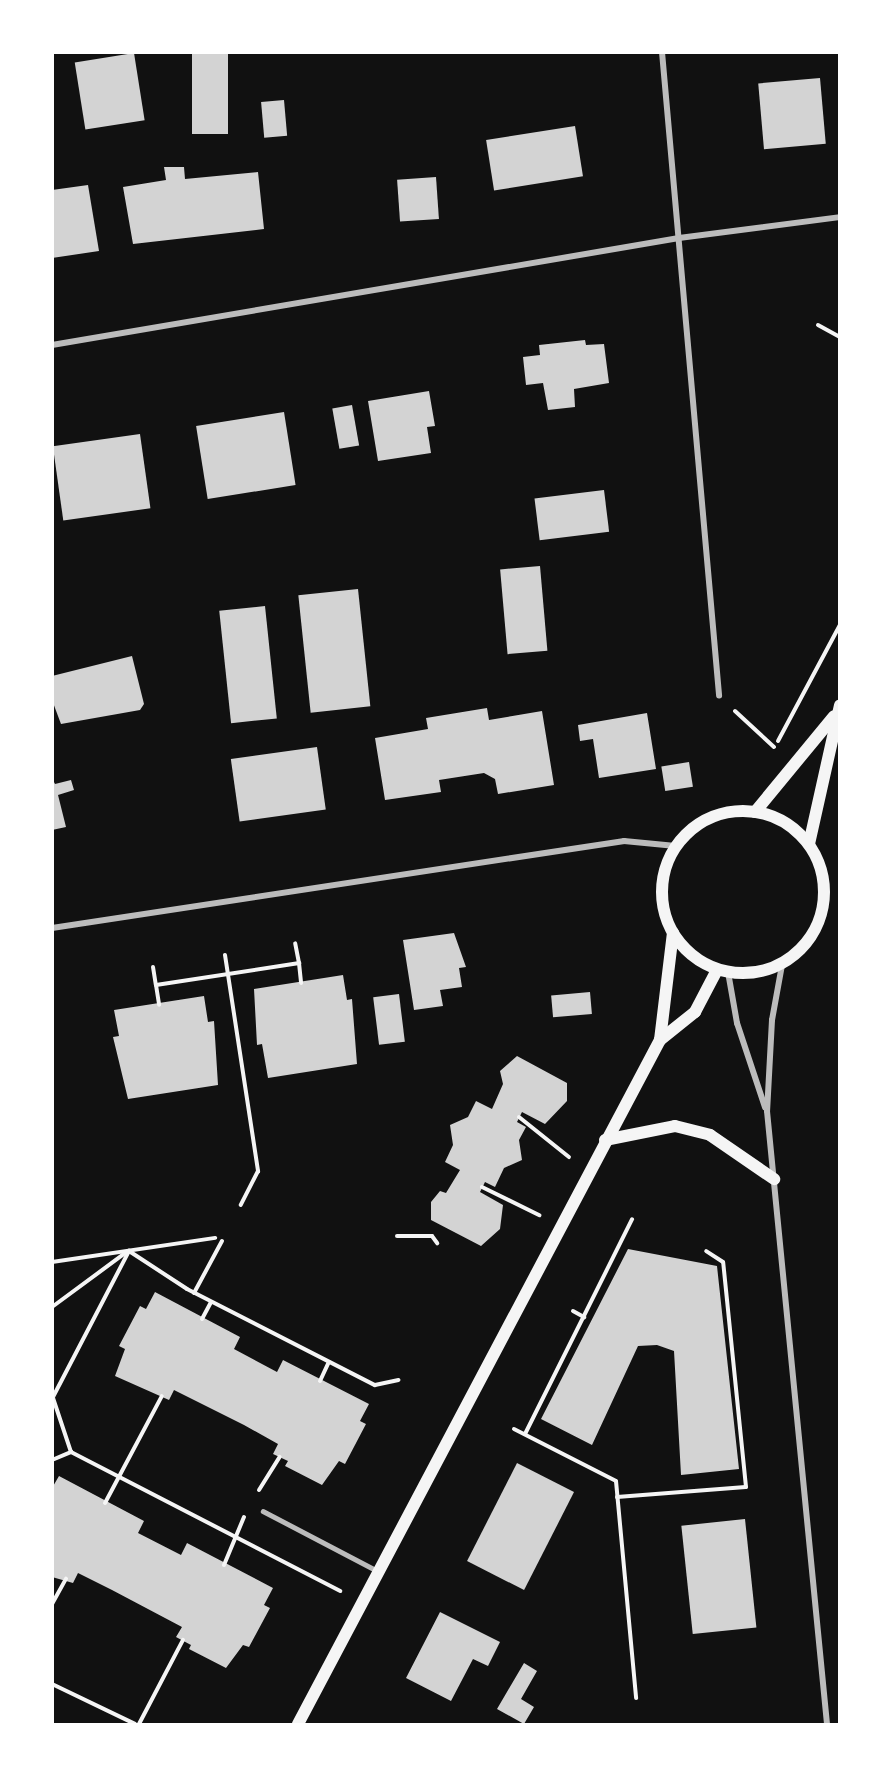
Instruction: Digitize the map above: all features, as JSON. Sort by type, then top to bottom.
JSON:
[{"type":"main road","points":[[755,812],[837,710]]},
{"type":"main road","points":[[809,844],[837,710]]},
{"type":"main road","points":[[298,1725],[365,1604],[605,1140],[660,1040],[673,933],[662,889],[676,846],[715,816],[755,812],[781,819],[809,844],[822,872],[824,903],[809,940],[782,965],[722,971],[691,953],[673,933]]},
{"type":"main road","points":[[660,1040],[695,1012],[722,971]]},
{"type":"main road","points":[[605,1140],[675,1126],[710,1135],[774,1179]]},
{"type":"street","points":[[662,52],[719,695]]},
{"type":"street","points":[[52,345],[679,238],[840,217]]},
{"type":"street","points":[[52,928],[624,841],[676,846]]},
{"type":"street","points":[[782,965],[772,1020],[766,1111],[827,1725]]},
{"type":"street","points":[[722,971],[766,1111]]},
{"type":"lane","points":[[263,1511],[381,1573]]},
{"type":"path","points":[[818,325],[840,337]]},
{"type":"path","points":[[771,757],[774,747],[840,625]]},
{"type":"path","points":[[719,695],[774,747]]},
{"type":"path","points":[[295,943],[301,983]]},
{"type":"path","points":[[225,955],[258,1171],[241,1205]]},
{"type":"path","points":[[156,985],[299,963]]},
{"type":"path","points":[[153,967],[159,1005]]},
{"type":"path","points":[[519,1117],[567,1156],[592,1166]]},
{"type":"path","points":[[482,1187],[560,1228]]},
{"type":"path","points":[[525,1434],[632,1219]]},
{"type":"path","points":[[397,1236],[432,1236],[437,1243]]},
{"type":"path","points":[[52,1262],[215,1238]]},
{"type":"path","points":[[194,1293],[222,1241]]},
{"type":"path","points":[[129,1251],[194,1293],[375,1385],[398,1380]]},
{"type":"path","points":[[52,1306],[129,1251]]},
{"type":"path","points":[[129,1251],[53,1396],[71,1452],[235,1534],[365,1604]]},
{"type":"path","points":[[617,1497],[746,1487],[723,1262],[706,1251]]},
{"type":"path","points":[[202,1320],[211,1302]]},
{"type":"path","points":[[573,1311],[584,1317]]},
{"type":"path","points":[[320,1381],[329,1362]]},
{"type":"path","points":[[105,1503],[117,1476],[162,1396]]},
{"type":"path","points":[[514,1429],[616,1481],[636,1698]]},
{"type":"path","points":[[52,1460],[71,1452]]},
{"type":"path","points":[[256,1496],[279,1457]]},
{"type":"path","points":[[224,1565],[235,1534]]},
{"type":"path","points":[[52,1604],[66,1579]]},
{"type":"path","points":[[139,1725],[183,1640]]},
{"type":"path","points":[[52,1684],[135,1725]]},
{"type":"building","points":[[192,52],[228,52],[228,134],[192,134]]},
{"type":"building","points":[[134,53],[145,120],[85,130],[75,62]]},
{"type":"building","points":[[820,78],[826,144],[764,149],[758,83]]},
{"type":"building","points":[[284,100],[287,136],[264,138],[261,102]]},
{"type":"building","points":[[575,126],[583,176],[494,190],[486,140]]},
{"type":"building","points":[[164,167],[184,167],[185,179],[258,172],[264,229],[133,244],[123,187],[166,180]]},
{"type":"building","points":[[436,177],[439,219],[400,222],[397,180]]},
{"type":"building","points":[[88,185],[99,251],[52,258],[52,190]]},
{"type":"building","points":[[585,340],[586,345],[604,344],[609,383],[574,389],[575,407],[548,410],[543,383],[526,385],[523,357],[540,355],[539,345]]},
{"type":"building","points":[[429,391],[435,426],[427,427],[431,453],[378,461],[368,401]]},
{"type":"building","points":[[352,405],[359,445],[339,449],[332,408]]},
{"type":"building","points":[[284,412],[296,485],[208,499],[196,426]]},
{"type":"building","points":[[140,434],[150,508],[63,521],[53,446]]},
{"type":"building","points":[[604,490],[609,532],[540,540],[535,499]]},
{"type":"building","points":[[540,566],[547,651],[508,654],[500,569]]},
{"type":"building","points":[[358,589],[370,706],[311,713],[298,595]]},
{"type":"building","points":[[265,606],[277,718],[231,723],[219,611]]},
{"type":"building","points":[[132,656],[144,704],[140,710],[61,724],[52,700],[52,676]]},
{"type":"building","points":[[487,708],[489,720],[542,711],[554,785],[498,794],[495,779],[484,773],[439,780],[441,792],[385,800],[375,738],[428,729],[426,718]]},
{"type":"building","points":[[647,713],[656,769],[599,778],[593,739],[580,741],[578,725]]},
{"type":"building","points":[[317,747],[326,809],[240,821],[231,759]]},
{"type":"building","points":[[689,762],[693,787],[665,791],[661,766]]},
{"type":"building","points":[[52,778],[55,784],[71,780],[74,790],[58,795],[66,827],[52,830]]},
{"type":"building","points":[[454,933],[466,967],[459,968],[462,987],[440,990],[443,1006],[414,1010],[403,940]]},
{"type":"building","points":[[343,975],[347,1000],[352,999],[357,1064],[268,1078],[262,1044],[257,1045],[254,989]]},
{"type":"building","points":[[590,992],[592,1014],[553,1017],[551,995]]},
{"type":"building","points":[[399,994],[405,1042],[379,1045],[373,997]]},
{"type":"building","points":[[204,996],[208,1022],[214,1021],[218,1085],[128,1099],[113,1037],[119,1036],[114,1010]]},
{"type":"building","points":[[517,1056],[567,1083],[567,1101],[545,1124],[522,1112],[517,1122],[526,1127],[519,1140],[522,1160],[504,1168],[495,1187],[485,1182],[480,1192],[503,1205],[500,1229],[481,1246],[431,1220],[431,1202],[440,1191],[446,1193],[460,1170],[445,1162],[453,1145],[450,1125],[468,1117],[476,1101],[492,1109],[503,1084],[500,1071]]},
{"type":"building","points":[[628,1249],[717,1266],[739,1469],[681,1475],[674,1351],[657,1345],[638,1346],[592,1445],[541,1419]]},
{"type":"building","points":[[155,1292],[240,1337],[234,1349],[277,1372],[283,1360],[369,1404],[360,1421],[366,1424],[345,1464],[339,1461],[322,1485],[285,1466],[288,1461],[273,1454],[278,1444],[244,1425],[174,1390],[169,1400],[115,1376],[125,1349],[119,1346],[140,1306],[146,1309]]},
{"type":"building","points":[[517,1463],[574,1492],[524,1590],[467,1561]]},
{"type":"building","points":[[59,1476],[144,1521],[138,1533],[181,1555],[187,1543],[273,1588],[264,1605],[270,1608],[249,1647],[243,1645],[226,1668],[189,1649],[191,1645],[176,1637],[182,1627],[112,1590],[78,1573],[73,1583],[52,1577],[52,1488]]},
{"type":"building","points":[[745,1519],[756,1627],[693,1634],[681,1526]]},
{"type":"building","points":[[440,1612],[500,1642],[488,1666],[473,1659],[451,1701],[406,1678]]},
{"type":"building","points":[[524,1663],[537,1671],[521,1699],[534,1707],[524,1724],[497,1709]]}]
